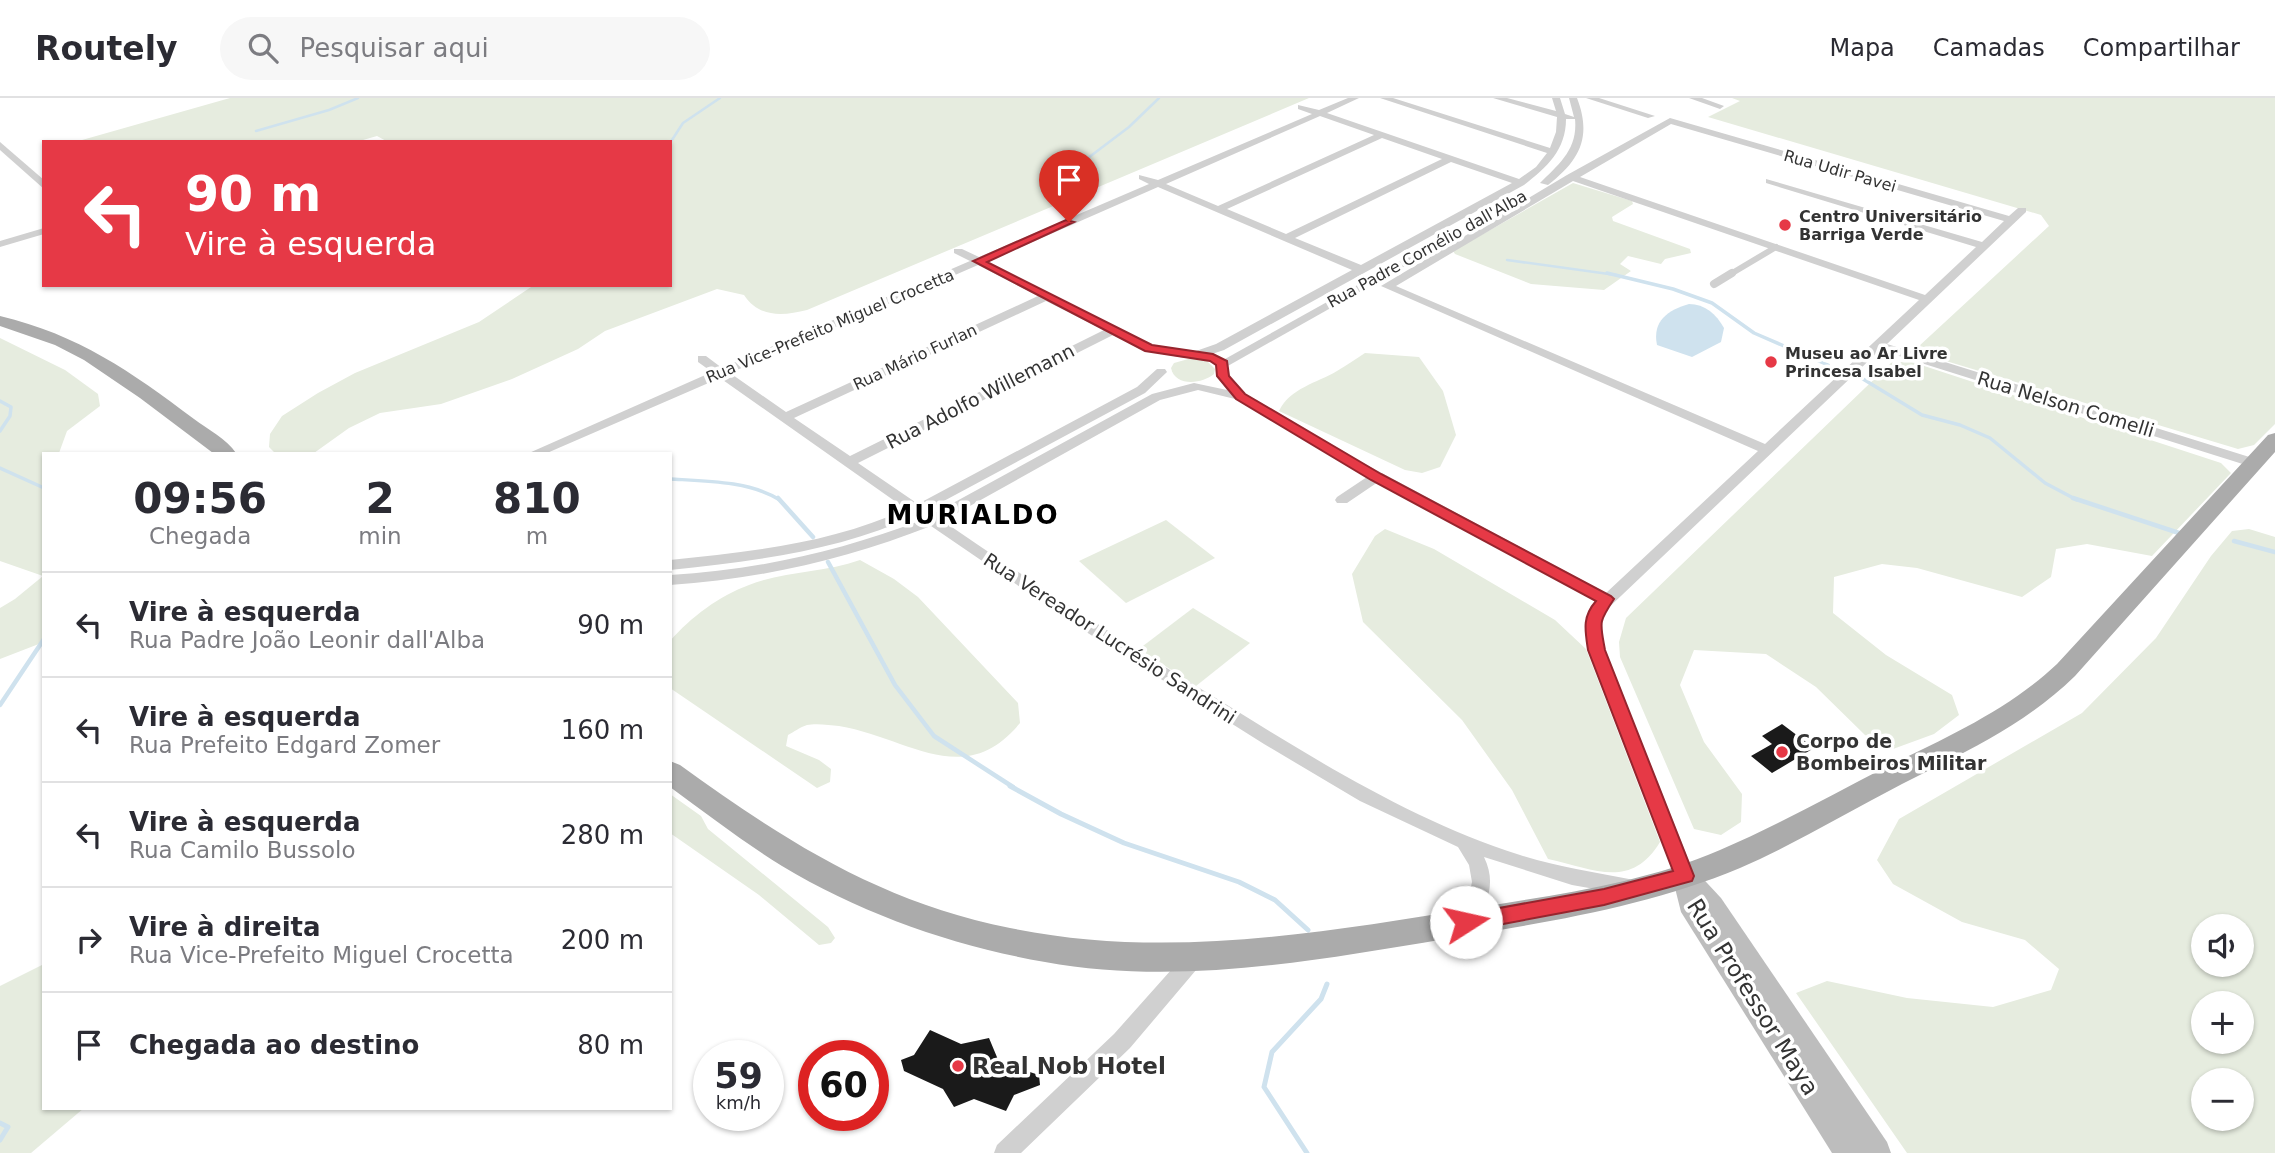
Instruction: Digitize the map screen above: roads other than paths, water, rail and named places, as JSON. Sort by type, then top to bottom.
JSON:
[{"type":"main road","points":[[0,321],[54,336],[81,350],[225,452]]},
{"type":"main road","points":[[672,773],[767,842],[810,868],[866,895],[939,922],[1063,951],[1127,957],[1195,957],[1307,948],[1557,907],[1685,876],[1764,843],[2018,710],[2066,670],[2275,439]]},
{"type":"main road","name":"Rua Professor Maya","points":[[1685,876],[1690,904],[1850,1153]]},
{"type":"main road","name":"Rua Professor Maya","points":[[1685,876],[1712,906],[1876,1153]]},
{"type":"street","name":"Rua Vice-Prefeito Miguel Crocetta","points":[[538,452],[1355,98]]},
{"type":"street","points":[[1384,98],[1554,152]]},
{"type":"street","points":[[1497,98],[1563,118],[1581,119],[1573,98]]},
{"type":"street","points":[[1556,98],[1563,118]]},
{"type":"street","points":[[1590,98],[1651,116]]},
{"type":"street","points":[[1693,98],[1720,106]]},
{"type":"street","points":[[1301,107],[1521,183]]},
{"type":"street","name":"Rua Padre Cornélio dall'Alba","points":[[1200,354],[1220,347],[1521,183],[1540,169],[1554,152],[1562,134],[1563,118]]},
{"type":"street","name":"Rua Padre Cornélio dall'Alba","points":[[1198,387],[1215,383],[1223,370],[1549,180],[1575,151],[1581,136],[1581,119]]},
{"type":"street","name":"Rua Udir Pavei","points":[[1570,177],[1670,121],[2016,215],[1983,246]]},
{"type":"street","points":[[1219,209],[1382,135]]},
{"type":"street","points":[[0,145],[42,184]]},
{"type":"street","points":[[1287,238],[1450,159]]},
{"type":"street","points":[[1142,177],[1362,270]]},
{"type":"street","points":[[1765,449],[1387,286],[1570,177],[1927,299]]},
{"type":"street","points":[[1685,876],[1597,650],[1592,624],[1595,612],[1983,246],[1769,181]]},
{"type":"street","points":[[0,244],[42,232]]},
{"type":"street","points":[[1714,284],[1776,247]]},
{"type":"street","points":[[958,251],[1149,348],[1213,358],[1240,397]]},
{"type":"street","name":"Rua Mário Furlan","points":[[785,417],[1045,297]]},
{"type":"street","name":"Rua Adolfo Willemann","points":[[849,462],[1111,331]]},
{"type":"street","name":"Rua Nelson Comelli","points":[[1877,345],[2254,463]]},
{"type":"street","points":[[1149,348],[1172,383],[1240,397],[1376,477],[1606,599]]},
{"type":"street","points":[[672,565],[748,557],[797,548],[863,531],[919,511],[1141,390],[1161,370],[1166,360],[1185,354]]},
{"type":"street","name":"Rua Vereador Lucrésio Sandrini","points":[[702,359],[932,521],[1129,655],[1311,765],[1407,817],[1465,843],[1545,871],[1584,881],[1640,888]]},
{"type":"street","points":[[672,580],[734,574],[814,559],[855,549],[932,521],[1156,397],[1198,387]]},
{"type":"street","points":[[1342,500],[1376,477]]},
{"type":"street","points":[[1465,843],[1480,863],[1483,881],[1481,897],[1466,922]]},
{"type":"street","points":[[1005,1153],[1113,1050],[1195,957]]},
{"type":"water","points":[[1689,304],[1710,311],[1724,328],[1721,342],[1692,357],[1657,345],[1656,337],[1659,323],[1668,313]]},
{"type":"waterway","points":[[256,131],[329,110],[358,98]]},
{"type":"waterway","points":[[672,140],[683,123],[720,98]]},
{"type":"waterway","points":[[1084,161],[1129,127],[1159,98]]},
{"type":"waterway","points":[[1507,260],[1614,275]]},
{"type":"waterway","points":[[1607,273],[1614,275]]},
{"type":"waterway","points":[[1614,275],[1673,289],[1712,303],[1754,333],[1828,365]]},
{"type":"waterway","points":[[1863,379],[1922,415],[1960,425],[1990,438],[2045,483],[2074,498]]},
{"type":"waterway","points":[[0,401],[11,407],[10,416],[0,431]]},
{"type":"waterway","points":[[0,468],[42,487]]},
{"type":"waterway","points":[[672,479],[741,486],[780,500]]},
{"type":"waterway","points":[[2074,498],[2179,533]]},
{"type":"waterway","points":[[780,500],[813,537]]},
{"type":"waterway","points":[[2234,541],[2275,552]]},
{"type":"waterway","points":[[828,562],[895,685],[934,736],[1013,787]]},
{"type":"waterway","points":[[0,705],[42,642]]},
{"type":"waterway","points":[[1010,786],[1061,814],[1124,843],[1239,882],[1275,900],[1308,930]]},
{"type":"waterway","points":[[1307,1153],[1264,1087],[1272,1052],[1321,999],[1327,984]]},
{"type":"waterway","points":[[0,1123],[8,1127],[0,1140]]},
{"type":"place","name":"Centro Universitário Barriga Verde","points":[[1785,225]]},
{"type":"place","name":"Museu ao Ar Livre Princesa Isabel","points":[[1771,362]]},
{"type":"place","name":"Corpo de Bombeiros Militar","points":[[1782,752]]},
{"type":"place","name":"Real Nob Hotel","points":[[958,1066]]},
{"type":"district","name":"MURIALDO","points":[[973,515]]}]
